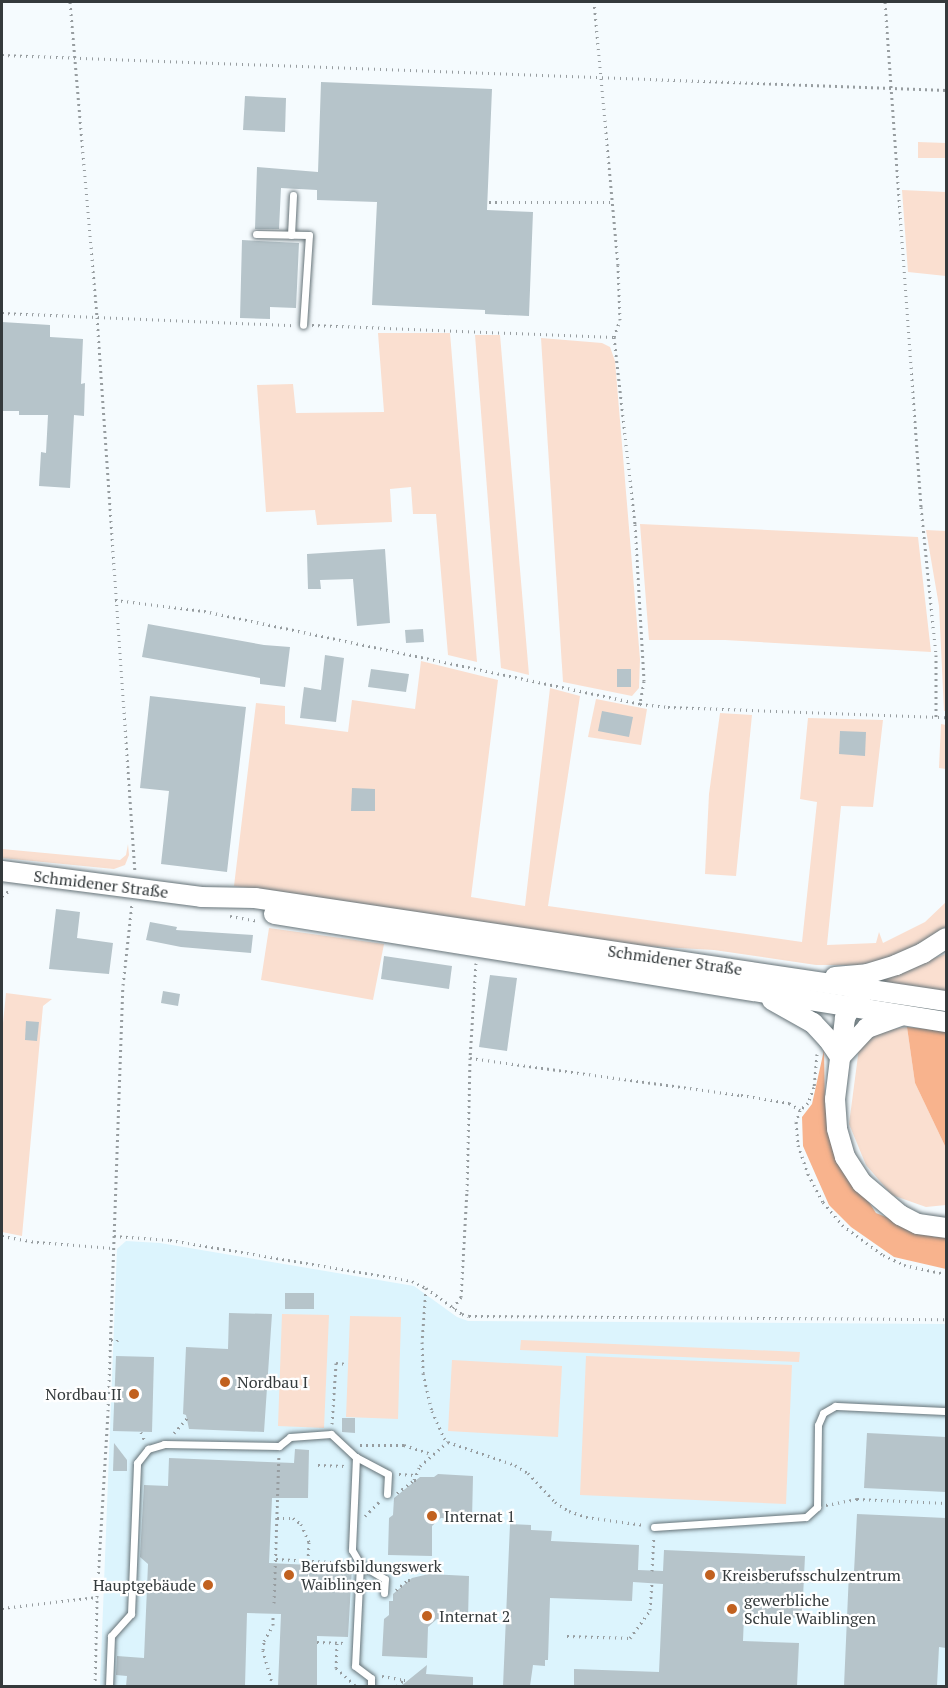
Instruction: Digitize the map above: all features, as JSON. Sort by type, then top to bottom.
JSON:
[{"type":"main road","name":"Schmidener Straße","points":[[2,871],[133,895],[255,898],[755,991],[946,1022]]},
{"type":"main road","name":"Schmidener Straße","points":[[479,938],[871,989],[946,1001]]},
{"type":"main road","points":[[804,980],[867,974],[923,953],[946,938]]},
{"type":"main road","points":[[871,989],[850,1006],[844,1018],[835,1099],[837,1129],[845,1157],[862,1183],[900,1215],[918,1224],[946,1228]]},
{"type":"main road","name":"Schmidener Straße","points":[[755,991],[813,1023],[828,1038],[840,1057]]},
{"type":"main road","points":[[840,1057],[867,1028],[902,1016]]},
{"type":"main road","points":[[882,1202],[908,1211],[946,1215]]},
{"type":"lane","points":[[291,235],[293,195]]},
{"type":"lane","points":[[256,234],[309,235],[303,325]]},
{"type":"lane","points":[[654,1527],[806,1517],[817,1507],[819,1425],[823,1413],[835,1406],[946,1411]]},
{"type":"lane","points":[[109,1686],[111,1636],[131,1614],[137,1463],[148,1449],[165,1444],[279,1446],[290,1437],[331,1434],[356,1457],[388,1474],[387,1494]]},
{"type":"lane","points":[[356,1457],[352,1551],[360,1564],[385,1579],[388,1594]]},
{"type":"lane","points":[[360,1564],[355,1666],[371,1678],[371,1686]]},
{"type":"path","points":[[70,2],[97,317],[135,874],[123,985],[111,1340],[97,1598],[95,1686]]},
{"type":"path","points":[[594,2],[599,77],[613,202],[620,320],[614,337],[635,524],[644,681],[640,704]]},
{"type":"path","points":[[885,2],[921,507],[936,655],[936,717]]},
{"type":"path","points":[[2,55],[946,90]]},
{"type":"path","points":[[489,202],[613,202]]},
{"type":"path","points":[[2,313],[614,337]]},
{"type":"path","points":[[115,600],[204,611],[640,704],[946,717]]},
{"type":"path","points":[[2,896],[16,887]]},
{"type":"path","points":[[453,1308],[461,1298],[467,1191],[470,1058],[479,938]]},
{"type":"path","points":[[470,1058],[741,1095],[789,1103],[800,1110]]},
{"type":"path","points":[[2,1236],[38,1242],[113,1248]]},
{"type":"path","points":[[114,1236],[170,1240],[412,1281],[469,1316],[946,1319]]},
{"type":"path","points":[[426,1288],[422,1342],[423,1373],[432,1411],[448,1442],[515,1465],[528,1473],[555,1502],[568,1511],[586,1517],[654,1527],[652,1571]]},
{"type":"path","points":[[111,1340],[117,1341],[119,1337]]},
{"type":"path","points":[[331,1434],[336,1364],[348,1364]]},
{"type":"path","points":[[165,1444],[187,1418]]},
{"type":"path","points":[[396,1500],[396,1494],[415,1478],[431,1454],[448,1442]]},
{"type":"path","points":[[348,1450],[358,1445],[387,1443],[419,1449],[431,1454]]},
{"type":"path","points":[[274,1603],[279,1446]]},
{"type":"path","points":[[318,1465],[355,1466]]},
{"type":"path","points":[[388,1474],[418,1480]]},
{"type":"path","points":[[365,1515],[387,1494]]},
{"type":"path","points":[[817,1507],[857,1499],[946,1503]]},
{"type":"path","points":[[277,1518],[293,1518],[301,1524],[309,1542],[308,1561]]},
{"type":"path","points":[[276,1559],[360,1564]]},
{"type":"path","points":[[388,1594],[408,1580],[413,1580]]},
{"type":"path","points":[[567,1636],[630,1638],[650,1610],[652,1583]]},
{"type":"path","points":[[2,1608],[97,1598]]},
{"type":"path","points":[[273,1614],[273,1625],[264,1641],[263,1650],[273,1686]]},
{"type":"path","points":[[317,1642],[344,1643]]},
{"type":"path","points":[[337,1643],[336,1668],[356,1686]]},
{"type":"path","points":[[380,1676],[409,1680]]},
{"type":"path","points":[[397,1686],[404,1680]]},
{"type":"shaded area","points":[[918,142],[946,143],[946,158],[918,158]]},
{"type":"shaded area","points":[[902,190],[946,192],[946,276],[908,272]]},
{"type":"shaded area","points":[[378,333],[450,333],[477,662],[448,655],[436,514],[413,514],[411,487],[390,489],[392,522],[317,525],[315,510],[266,512],[257,385],[293,384],[296,413],[384,412]]},
{"type":"shaded area","points":[[475,335],[500,335],[529,675],[501,668]]},
{"type":"shaded area","points":[[541,338],[602,343],[610,347],[615,361],[640,659],[639,688],[632,696],[563,682]]},
{"type":"shaded area","points":[[640,524],[918,537],[931,652],[725,640],[649,640]]},
{"type":"shaded area","points":[[926,530],[946,531],[946,711],[944,711],[939,606]]},
{"type":"shaded area","points":[[421,661],[498,680],[471,897],[525,906],[550,688],[580,696],[548,906],[802,942],[817,802],[800,799],[808,718],[883,720],[873,807],[841,806],[827,945],[876,943],[879,932],[883,943],[925,922],[946,902],[946,926],[930,939],[892,958],[860,965],[816,965],[714,950],[628,945],[234,886],[256,703],[285,706],[285,724],[348,732],[352,700],[415,709]]},
{"type":"shaded area","points":[[596,699],[647,709],[641,745],[588,737]]},
{"type":"shaded area","points":[[720,713],[752,715],[736,876],[705,874],[709,794]]},
{"type":"shaded area","points":[[941,724],[946,725],[946,769],[939,768]]},
{"type":"shaded area","points":[[128,844],[129,855],[125,865],[114,869],[2,858],[2,849],[120,860],[126,855]]},
{"type":"shaded area","points":[[269,928],[384,944],[373,1000],[261,980]]},
{"type":"shaded area","points":[[946,954],[946,993],[867,981]]},
{"type":"shaded area","points":[[6,993],[52,999],[43,1006],[22,1236],[2,1232],[2,1033]]},
{"type":"shaded area","points":[[907,1027],[915,1083],[946,1148],[946,1205],[926,1207],[892,1195],[866,1165],[849,1124],[859,1048],[878,1031]]},
{"type":"shaded area","points":[[907,1027],[946,1031],[946,1148],[915,1083]]},
{"type":"shaded area","points":[[824,1050],[825,1105],[834,1149],[876,1213],[935,1237],[946,1237],[946,1269],[894,1257],[851,1227],[829,1205],[803,1146],[802,1117],[812,1104]]},
{"type":"shaded area","points":[[126,1241],[160,1243],[414,1286],[457,1317],[468,1321],[946,1324],[946,1686],[100,1686],[117,1249]]},
{"type":"shaded area","points":[[282,1314],[329,1315],[324,1428],[278,1426]]},
{"type":"shaded area","points":[[350,1316],[401,1317],[398,1419],[346,1417]]},
{"type":"shaded area","points":[[521,1340],[800,1352],[799,1362],[520,1350]]},
{"type":"shaded area","points":[[586,1356],[792,1365],[786,1504],[580,1495]]},
{"type":"shaded area","points":[[452,1360],[562,1366],[558,1437],[448,1431]]},
{"type":"building","points":[[321,82],[492,89],[487,210],[533,212],[529,316],[485,314],[485,310],[372,305],[377,202],[317,200],[317,190],[281,188],[279,229],[255,229],[257,167],[318,172]]},
{"type":"building","points":[[245,96],[286,98],[285,132],[243,130]]},
{"type":"building","points":[[242,240],[299,243],[296,308],[270,307],[270,319],[240,318]]},
{"type":"building","points":[[2,322],[50,325],[50,337],[83,339],[81,384],[85,383],[84,416],[74,415],[70,488],[39,486],[41,452],[46,453],[48,415],[19,415],[19,411],[2,411]]},
{"type":"building","points":[[385,549],[390,623],[357,626],[353,579],[320,580],[321,589],[308,589],[307,554]]},
{"type":"building","points":[[148,624],[264,645],[290,647],[285,687],[260,684],[260,678],[142,657]]},
{"type":"building","points":[[423,629],[424,642],[406,643],[405,630]]},
{"type":"building","points":[[325,655],[344,658],[336,722],[300,718],[304,687],[321,690]]},
{"type":"building","points":[[371,669],[409,674],[406,692],[368,687]]},
{"type":"building","points":[[617,669],[631,669],[631,687],[617,687]]},
{"type":"building","points":[[150,696],[246,707],[227,872],[161,864],[169,791],[140,788]]},
{"type":"building","points":[[602,711],[633,717],[629,737],[598,731]]},
{"type":"building","points":[[840,731],[866,732],[865,756],[839,754]]},
{"type":"building","points":[[352,788],[375,789],[375,811],[351,811]]},
{"type":"building","points":[[56,909],[80,912],[77,938],[113,943],[109,974],[49,969]]},
{"type":"building","points":[[150,922],[177,927],[176,930],[253,935],[251,953],[181,947],[146,940]]},
{"type":"building","points":[[384,956],[452,966],[449,989],[381,979]]},
{"type":"building","points":[[490,975],[517,978],[507,1051],[479,1047]]},
{"type":"building","points":[[163,991],[180,994],[178,1006],[161,1003]]},
{"type":"building","points":[[26,1021],[39,1022],[37,1041],[25,1040]]},
{"type":"building","points":[[285,1293],[314,1293],[314,1309],[285,1309]]},
{"type":"building","name":"Nordbau I","points":[[229,1313],[272,1314],[264,1432],[189,1429],[186,1415],[183,1414],[186,1347],[228,1349]]},
{"type":"building","name":"Nordbau II","points":[[116,1356],[154,1357],[152,1432],[113,1431]]},
{"type":"building","points":[[342,1418],[355,1418],[355,1433],[342,1432]]},
{"type":"building","points":[[867,1433],[946,1437],[946,1492],[864,1488]]},
{"type":"building","points":[[114,1443],[127,1460],[127,1471],[113,1471]]},
{"type":"building","name":"Hauptgebäude","points":[[295,1449],[309,1450],[308,1498],[272,1498],[269,1563],[352,1567],[348,1637],[317,1636],[317,1686],[278,1686],[281,1614],[247,1613],[245,1686],[126,1686],[127,1676],[116,1675],[117,1656],[144,1658],[148,1564],[140,1557],[144,1485],[168,1486],[169,1458],[294,1463]]},
{"type":"building","name":"Internat 1","points":[[438,1474],[473,1476],[472,1520],[441,1518],[432,1526],[432,1556],[388,1555],[389,1518],[393,1515],[394,1498],[420,1477],[434,1477]]},
{"type":"building","name":"gewerbliche Schule Waiblingen","points":[[857,1514],[946,1518],[946,1648],[939,1647],[937,1686],[844,1686],[849,1572],[854,1572]]},
{"type":"building","name":"gewerbliche Schule Waiblingen","points":[[510,1524],[531,1525],[531,1530],[552,1531],[551,1541],[639,1545],[638,1570],[663,1571],[664,1550],[805,1556],[802,1618],[744,1616],[743,1641],[799,1643],[797,1686],[574,1686],[574,1669],[659,1672],[663,1584],[633,1582],[632,1601],[550,1598],[548,1660],[545,1660],[545,1666],[533,1665],[530,1686],[503,1686]]},
{"type":"building","name":"Internat 2","points":[[429,1574],[469,1576],[468,1620],[437,1619],[428,1627],[427,1658],[382,1656],[384,1619],[389,1615],[389,1601],[393,1601],[393,1594],[412,1578]]},
{"type":"building","points":[[427,1665],[426,1674],[473,1677],[473,1686],[401,1686]]},
{"type":"place","name":"Nordbau I","points":[[225,1382]]},
{"type":"place","name":"Nordbau II","points":[[134,1394]]},
{"type":"place","name":"Internat 1","points":[[432,1516]]},
{"type":"place","name":"Berufsbildungswerk Waiblingen","points":[[289,1575]]},
{"type":"place","name":"Kreisberufsschulzentrum","points":[[710,1575]]},
{"type":"place","name":"Hauptgebäude","points":[[208,1585]]},
{"type":"place","name":"gewerbliche Schule Waiblingen","points":[[732,1609]]},
{"type":"place","name":"Internat 2","points":[[427,1616]]}]
